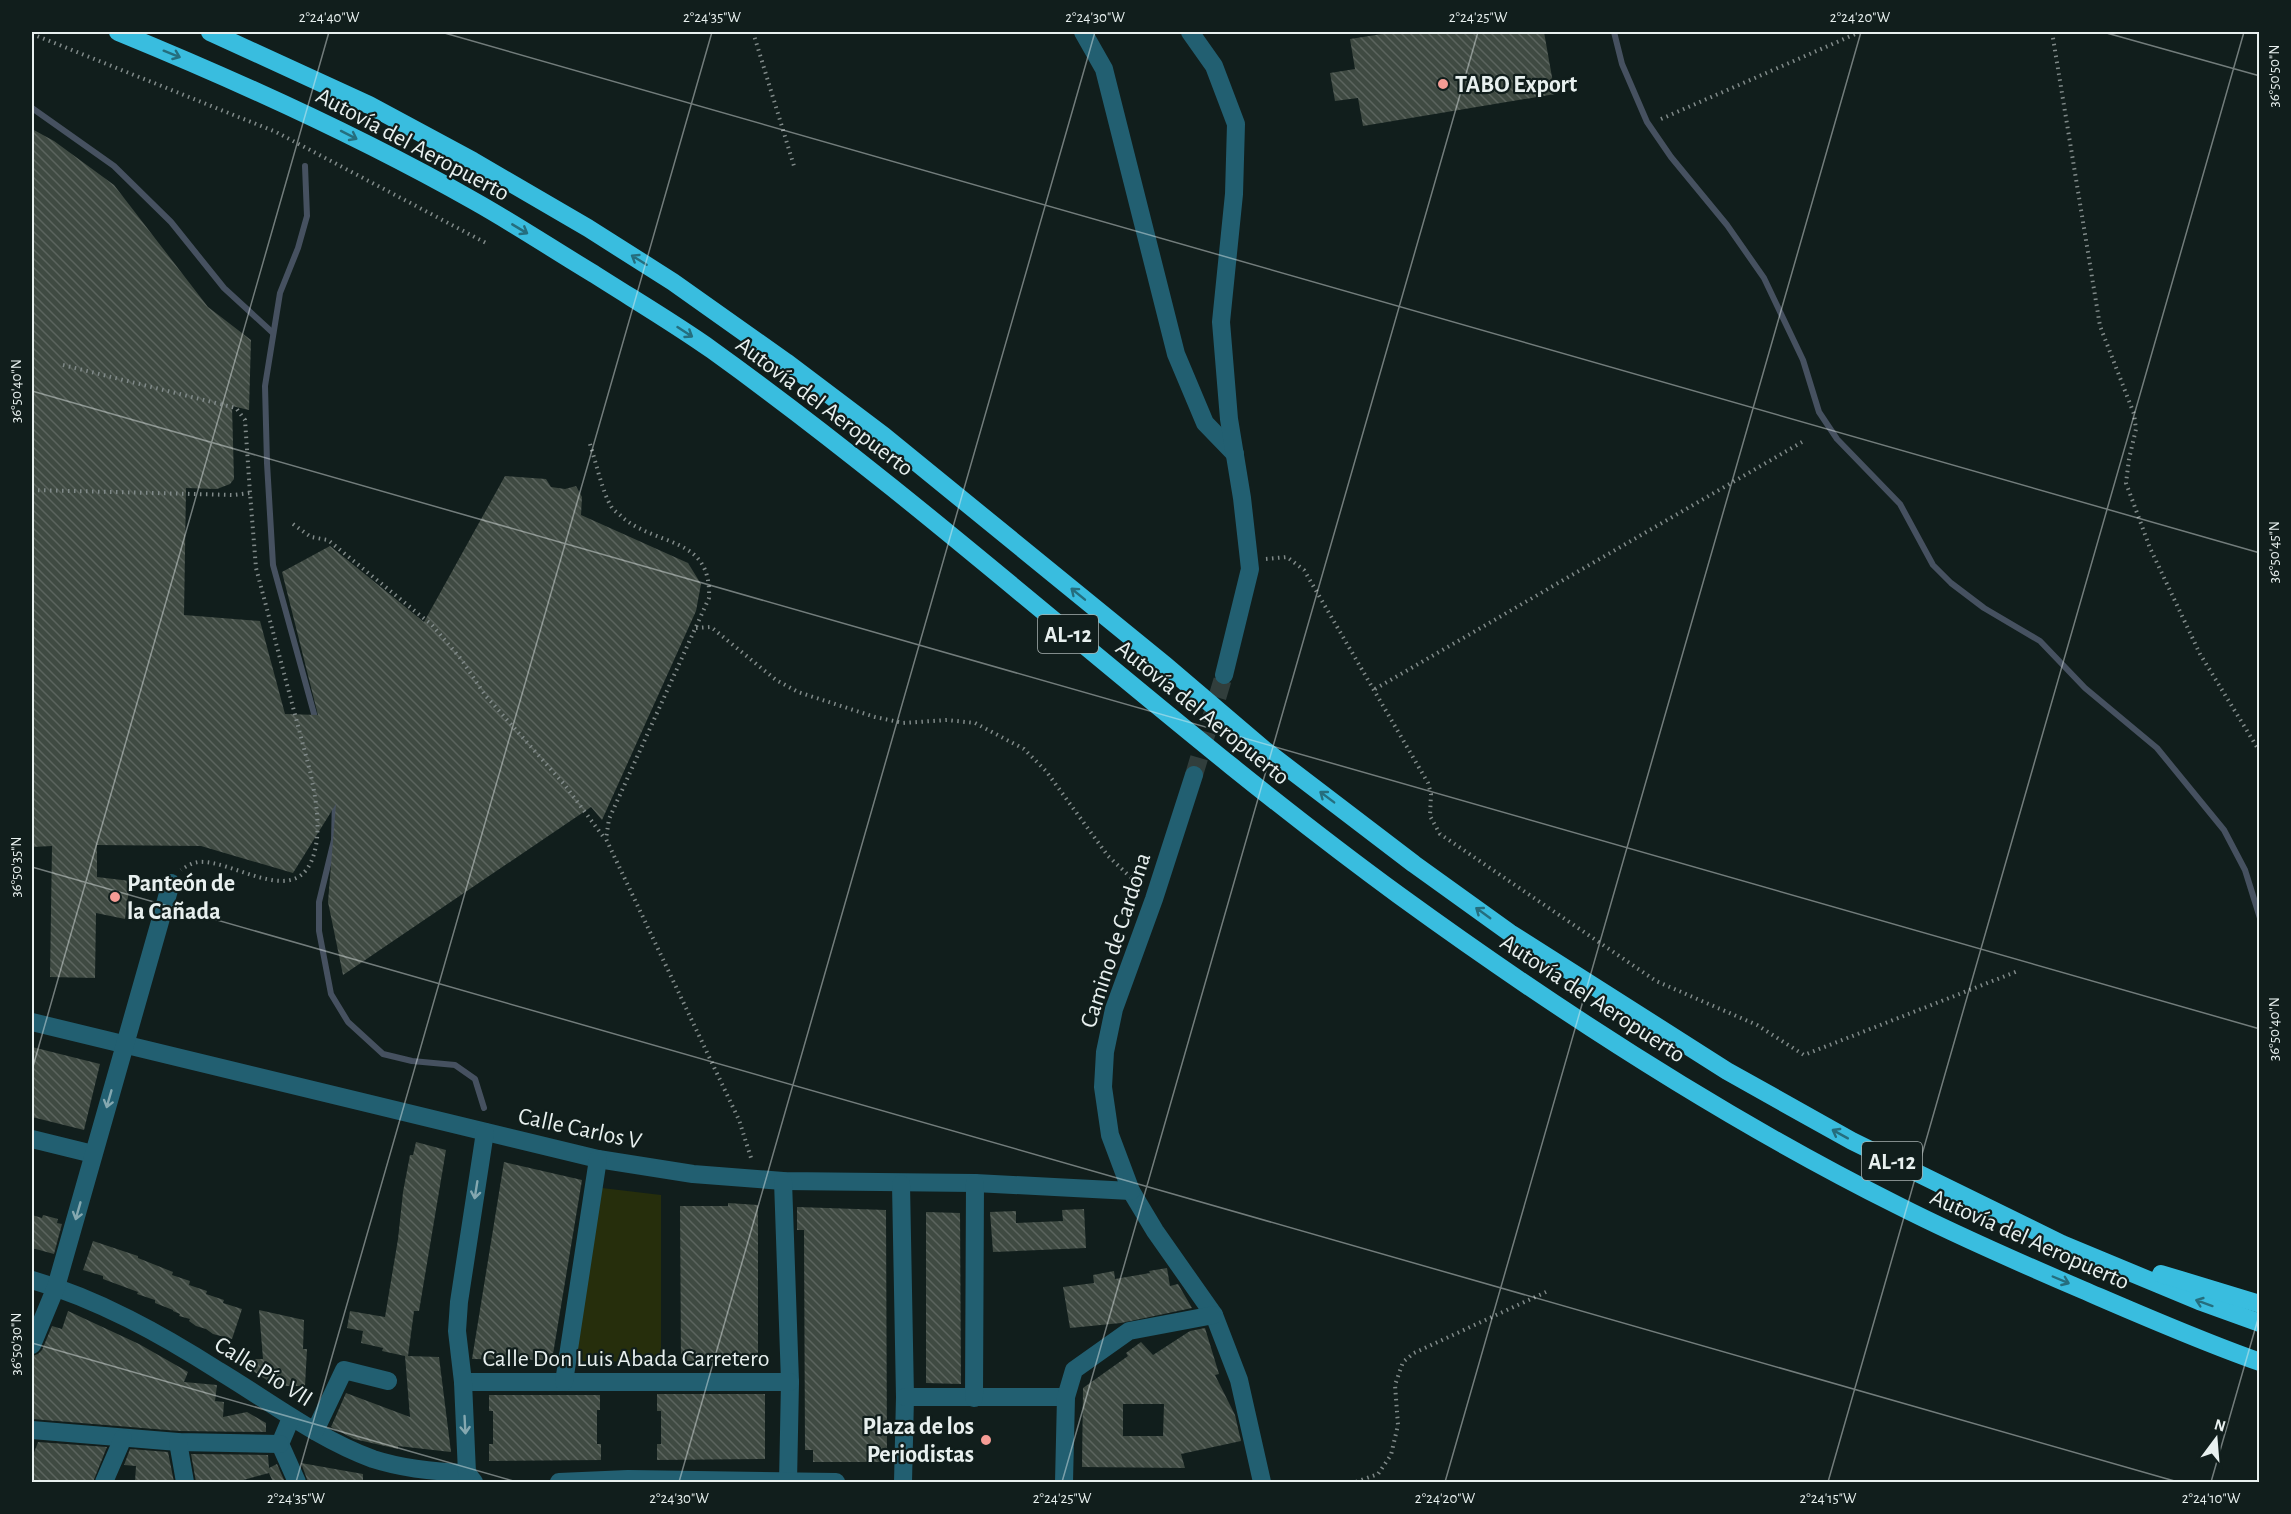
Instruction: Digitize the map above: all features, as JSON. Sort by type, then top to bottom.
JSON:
[{"type":"highway","name":"Autovía del Aeropuerto","points":[[118,32],[227,77],[320,120],[411,167],[478,203],[706,346],[811,423],[919,509],[1295,817],[1398,895],[1515,978],[1677,1082],[1895,1204],[2133,1312],[2255,1360]]},
{"type":"highway","name":"Autovía del Aeropuerto","points":[[210,32],[369,105],[473,161],[588,228],[673,282],[786,362],[884,436],[1165,665],[1266,751],[1414,864],[1510,933],[1756,1087],[1852,1141],[2062,1244],[2199,1301],[2259,1323]]},
{"type":"highway","points":[[2062,1244],[2259,1304]]},
{"type":"street","points":[[1083,32],[1104,69],[1176,354],[1205,423],[1235,454]]},
{"type":"street","points":[[1190,32],[1214,66],[1236,124],[1234,194],[1221,322],[1229,418],[1250,569],[1224,675]]},
{"type":"street","name":"Camino de Cardona","points":[[1194,776],[1154,899],[1114,1009],[1105,1052],[1103,1087],[1110,1135],[1131,1191],[1155,1231],[1214,1315],[1239,1380],[1262,1482]]},
{"type":"street","points":[[32,1345],[56,1287],[171,883]]},
{"type":"street","name":"Calle Carlos V","points":[[32,1022],[598,1159],[693,1174],[783,1181],[975,1183],[1131,1191]]},
{"type":"street","points":[[470,1478],[458,1331],[459,1302],[485,1132]]},
{"type":"street","points":[[32,1139],[93,1154]]},
{"type":"street","points":[[564,1382],[598,1159]]},
{"type":"street","points":[[783,1181],[790,1382],[788,1482]]},
{"type":"street","points":[[974,1398],[975,1183]]},
{"type":"street","points":[[901,1184],[905,1397],[903,1482]]},
{"type":"street","name":"Calle Pío VII","points":[[32,1280],[56,1287],[143,1327],[218,1370],[291,1418],[373,1459],[426,1472],[470,1478]]},
{"type":"street","points":[[1064,1482],[1066,1397],[1074,1370],[1129,1331],[1214,1315]]},
{"type":"street","points":[[315,1431],[344,1370],[388,1381]]},
{"type":"street","name":"Calle Don Luis Abada Carretero","points":[[463,1382],[790,1382]]},
{"type":"street","points":[[905,1397],[1066,1397]]},
{"type":"street","points":[[291,1418],[280,1444],[297,1482]]},
{"type":"street","points":[[32,1432],[178,1442],[280,1444]]},
{"type":"street","points":[[104,1482],[123,1438]]},
{"type":"street","points":[[178,1442],[185,1482]]},
{"type":"street","points":[[559,1482],[836,1482]]},
{"type":"path","points":[[753,32],[795,166]]},
{"type":"path","points":[[1662,119],[1860,32]]},
{"type":"path","points":[[2052,32],[2100,326],[2134,414],[2136,429],[2126,483],[2150,548],[2200,654],[2259,752]]},
{"type":"path","points":[[32,34],[276,132],[486,243]]},
{"type":"path","points":[[63,365],[236,408],[245,420],[259,579],[317,802],[316,851],[307,871],[294,880],[278,881],[218,865],[197,862],[182,869],[171,883]]},
{"type":"path","points":[[1375,689],[1802,442]]},
{"type":"path","points":[[590,444],[611,507],[628,522],[686,549],[703,562],[709,583],[709,598],[609,819],[606,839]]},
{"type":"path","points":[[32,490],[234,495],[250,493]]},
{"type":"path","points":[[292,524],[312,537],[328,540],[432,625],[485,695],[564,784],[606,839],[739,1120],[758,1178]]},
{"type":"path","points":[[1250,569],[1268,558],[1287,557],[1304,570],[1428,783],[1431,794],[1430,816],[1440,834],[1656,981],[1757,1025],[1804,1055],[2018,970]]},
{"type":"path","points":[[696,628],[711,627],[776,680],[798,692],[875,717],[903,723],[947,720],[975,723],[998,733],[1024,749],[1046,771],[1108,856],[1154,899]]},
{"type":"path","points":[[1356,1482],[1378,1473],[1391,1455],[1398,1425],[1395,1385],[1403,1362],[1414,1353],[1546,1292]]},
{"type":"green space","points":[[602,1188],[661,1195],[661,1362],[573,1361]]},
{"type":"building","name":"TABO Export","points":[[1395,32],[1544,32],[1555,94],[1363,126],[1358,98],[1335,101],[1330,73],[1355,69],[1350,39]]},
{"type":"building","points":[[32,129],[54,141],[114,185],[208,307],[251,340],[249,410],[232,406],[234,479],[230,484],[217,489],[186,488],[184,615],[260,621],[285,714],[318,715],[282,572],[330,546],[424,622],[505,476],[546,479],[551,487],[565,489],[576,486],[582,497],[581,515],[688,563],[701,584],[696,611],[602,820],[591,807],[343,975],[328,902],[336,804],[293,873],[201,846],[97,845],[97,877],[130,881],[125,919],[96,913],[95,978],[50,977],[52,846],[32,847]]},
{"type":"building","points":[[32,1047],[100,1064],[84,1130],[32,1117]]},
{"type":"building","points":[[416,1142],[446,1150],[419,1311],[414,1311],[408,1356],[439,1357],[451,1452],[398,1446],[398,1449],[354,1439],[331,1427],[346,1393],[410,1417],[405,1356],[361,1343],[363,1331],[347,1328],[350,1311],[385,1317],[403,1192],[410,1155],[413,1155]]},
{"type":"building","points":[[504,1162],[582,1180],[552,1360],[472,1359]]},
{"type":"building","points":[[728,1203],[758,1205],[758,1360],[681,1361],[680,1206],[728,1206]]},
{"type":"building","points":[[797,1207],[886,1210],[887,1462],[813,1462],[813,1450],[805,1450],[804,1230],[797,1230]]},
{"type":"building","points":[[1084,1209],[1086,1248],[993,1252],[990,1212],[1016,1211],[1016,1223],[1063,1221],[1062,1210]]},
{"type":"building","points":[[926,1212],[960,1213],[961,1384],[926,1383]]},
{"type":"building","points":[[32,1215],[58,1219],[57,1223],[62,1224],[54,1254],[32,1248]]},
{"type":"building","points":[[93,1241],[138,1256],[138,1258],[173,1272],[172,1275],[190,1281],[189,1285],[224,1300],[223,1303],[242,1309],[232,1339],[213,1334],[196,1326],[189,1321],[190,1319],[179,1316],[180,1314],[173,1310],[155,1303],[155,1300],[103,1279],[103,1276],[83,1270]]},
{"type":"building","points":[[1167,1268],[1170,1286],[1178,1284],[1192,1308],[1121,1323],[1070,1328],[1063,1287],[1094,1283],[1093,1275],[1114,1271],[1115,1279]]},
{"type":"building","points":[[259,1310],[304,1320],[303,1349],[307,1349],[305,1386],[276,1386],[253,1371],[252,1359],[263,1359]]},
{"type":"building","points":[[68,1311],[139,1344],[188,1372],[184,1382],[217,1385],[215,1401],[224,1402],[223,1417],[247,1412],[266,1423],[266,1432],[179,1431],[32,1419],[32,1356],[42,1350],[52,1326],[62,1329]]},
{"type":"building","points":[[1205,1328],[1219,1374],[1215,1375],[1235,1415],[1241,1441],[1181,1454],[1185,1468],[1082,1467],[1083,1388],[1128,1356],[1126,1353],[1141,1342],[1153,1355],[1190,1331]],"holes":[[[1123,1404],[1164,1404],[1163,1436],[1123,1436]]]},
{"type":"building","points":[[657,1394],[765,1394],[765,1459],[657,1460],[657,1444],[661,1444],[661,1411],[657,1411]]},
{"type":"building","points":[[489,1395],[600,1395],[600,1410],[597,1410],[597,1444],[601,1444],[601,1460],[489,1461],[489,1444],[493,1444],[493,1411],[489,1411]]},
{"type":"building","points":[[38,1442],[107,1447],[93,1482],[32,1482],[32,1458]]},
{"type":"building","points":[[130,1449],[168,1452],[174,1482],[135,1482],[136,1466],[124,1465]]},
{"type":"building","points":[[191,1454],[268,1455],[269,1468],[277,1464],[285,1482],[273,1482],[269,1473],[236,1482],[196,1482]]},
{"type":"building","points":[[301,1463],[363,1474],[363,1482],[308,1482]]},
{"type":"waterway","points":[[1614,32],[1622,64],[1647,122],[1671,157],[1727,225],[1764,278],[1803,360],[1819,412],[1837,439],[1900,504],[1933,565],[1951,583],[1984,608],[2040,641],[2085,688],[2157,748],[2224,830],[2245,870],[2260,918]]},
{"type":"waterway","points":[[32,108],[114,166],[171,222],[224,288],[273,333]]},
{"type":"waterway","points":[[305,166],[307,216],[298,248],[280,293],[265,386],[273,565],[316,721]]},
{"type":"waterway","points":[[335,797],[334,840],[319,902],[319,931],[331,994],[348,1022],[383,1054],[412,1061],[455,1065],[475,1079],[484,1108]]},
{"type":"tunnel","points":[[1194,775],[1224,675]]},
{"type":"place","name":"TABO Export","points":[[1443,84]]},
{"type":"place","name":"Panteón de la Cañada","points":[[115,897]]},
{"type":"place","name":"Plaza de los Periodistas","points":[[986,1440]]}]
